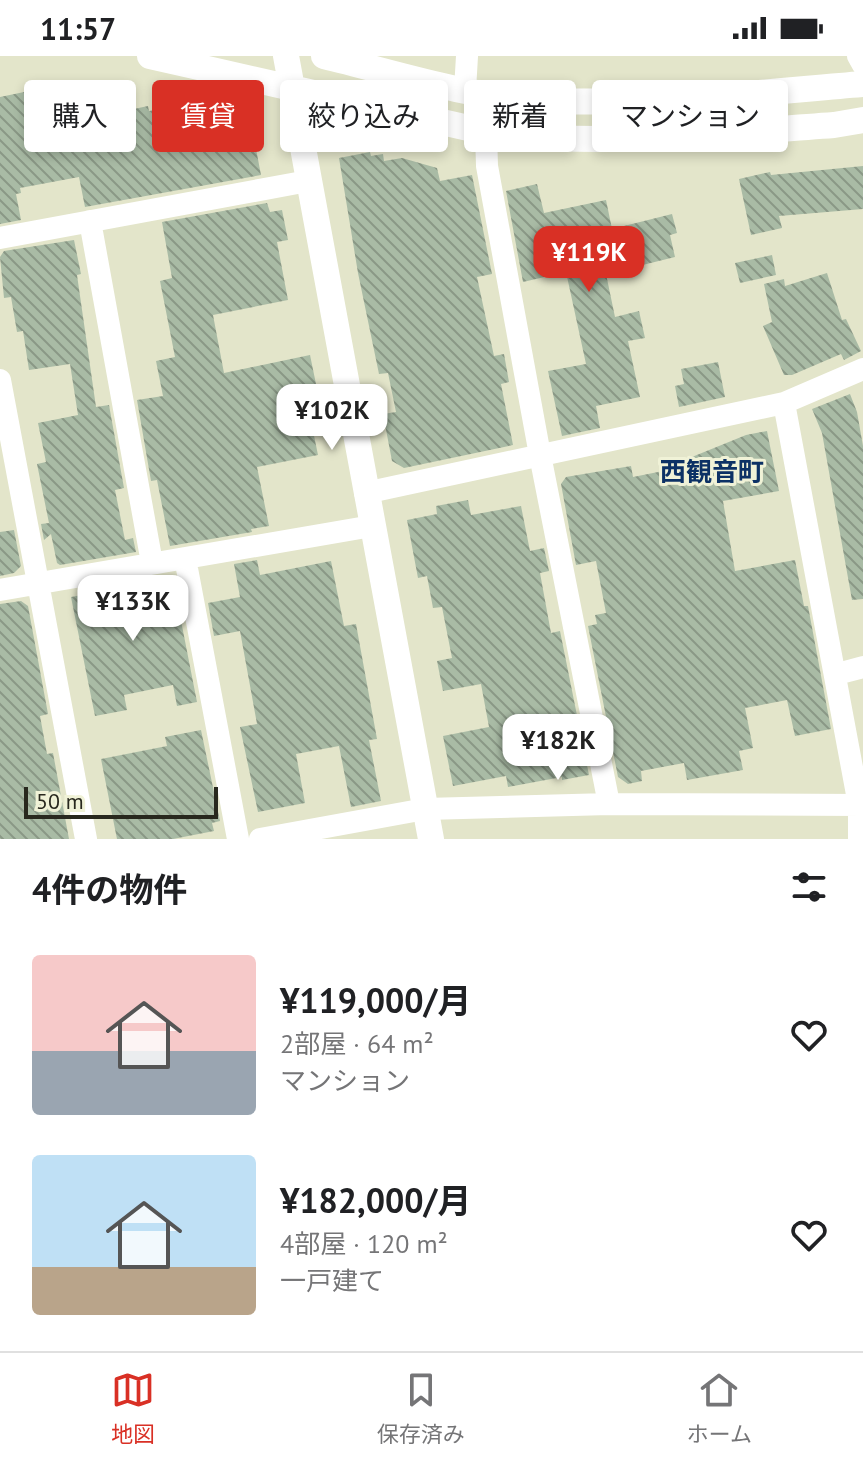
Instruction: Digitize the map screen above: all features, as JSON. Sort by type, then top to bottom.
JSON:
[{"type":"street","points":[[150,56],[280,87]]},
{"type":"street","points":[[286,56],[290,80]]},
{"type":"street","points":[[324,56],[464,90]]},
{"type":"street","points":[[466,80],[467,56]]},
{"type":"street","points":[[858,56],[863,65]]},
{"type":"street","points":[[576,100],[638,101],[863,84]]},
{"type":"street","points":[[576,138],[640,139],[834,125],[863,120]]},
{"type":"street","points":[[303,152],[431,839]]},
{"type":"street","points":[[487,152],[540,455],[609,804]]},
{"type":"street","points":[[0,238],[308,181]]},
{"type":"street","points":[[90,221],[152,563]]},
{"type":"street","points":[[365,493],[784,403],[863,369]]},
{"type":"street","points":[[0,380],[86,839]]},
{"type":"street","points":[[784,403],[861,805],[859,839]]},
{"type":"street","points":[[0,590],[372,526]]},
{"type":"street","points":[[185,558],[238,839]]},
{"type":"street","points":[[837,674],[863,667]]},
{"type":"street","points":[[260,839],[425,809],[609,804],[861,805]]},
{"type":"building","points":[[24,92],[24,152],[136,152],[136,109],[148,106],[149,111],[152,111],[152,152],[257,152],[261,175],[85,207],[79,177],[20,188],[21,193],[16,194],[21,220],[0,224],[0,97]]},
{"type":"building","points":[[370,152],[371,156],[383,154],[384,161],[402,158],[437,168],[440,181],[472,175],[492,274],[477,277],[494,356],[504,354],[509,382],[501,384],[513,445],[404,468],[392,461],[383,414],[396,412],[388,373],[379,374],[339,158]]},
{"type":"building","points":[[863,166],[863,209],[779,216],[782,228],[751,235],[739,179],[770,172],[771,175]]},
{"type":"building","points":[[537,184],[544,213],[606,200],[612,229],[672,214],[677,233],[670,235],[675,257],[606,274],[615,317],[639,311],[645,338],[628,341],[640,397],[596,406],[600,428],[562,436],[548,371],[586,364],[566,272],[523,282],[506,191]]},
{"type":"building","points":[[267,203],[270,212],[282,210],[288,240],[277,242],[288,300],[213,315],[224,373],[310,355],[316,384],[304,387],[318,455],[257,467],[269,526],[251,529],[252,532],[170,546],[157,480],[151,481],[137,400],[163,396],[156,361],[175,357],[160,281],[172,278],[162,222]]},
{"type":"building","points":[[74,240],[81,274],[77,275],[96,407],[109,405],[124,488],[115,490],[125,540],[133,538],[136,552],[60,565],[51,534],[44,540],[41,524],[49,523],[37,464],[46,462],[38,423],[78,415],[70,364],[29,370],[23,331],[17,332],[11,297],[4,298],[0,257],[4,251]]},
{"type":"building","points":[[772,255],[776,275],[740,283],[735,263]]},
{"type":"building","points":[[827,273],[842,320],[846,319],[861,351],[844,360],[841,354],[792,375],[784,375],[763,326],[772,322],[764,284],[784,279],[785,286]]},
{"type":"building","points":[[718,362],[725,397],[679,407],[675,386],[684,384],[681,369]]},
{"type":"building","points":[[850,394],[857,412],[863,446],[863,599],[852,600],[822,433],[812,409]]},
{"type":"building","points":[[767,431],[779,491],[723,501],[735,571],[795,560],[804,606],[808,606],[831,729],[795,736],[787,700],[745,708],[753,748],[739,751],[743,770],[687,780],[684,763],[641,771],[642,781],[628,784],[618,777],[588,626],[597,624],[595,615],[606,613],[596,561],[576,565],[561,484],[566,477],[631,466],[633,477],[688,466],[687,459],[746,435]]},
{"type":"building","points":[[468,500],[471,515],[521,506],[530,551],[544,548],[549,571],[540,573],[551,633],[560,631],[589,775],[508,787],[506,776],[453,786],[443,736],[489,727],[481,684],[443,691],[437,661],[452,658],[442,607],[433,608],[427,576],[418,578],[407,520],[437,514],[436,506]]},
{"type":"building","points":[[14,530],[21,566],[14,573],[0,576],[0,532]]},
{"type":"building","points":[[257,560],[260,575],[331,561],[344,626],[356,624],[377,739],[369,740],[381,801],[351,807],[339,746],[296,754],[305,803],[258,812],[240,727],[257,724],[240,631],[214,636],[208,603],[240,597],[234,564]]},
{"type":"building","points":[[172,575],[197,702],[177,706],[173,685],[124,695],[127,710],[95,716],[71,597],[104,591],[98,587]]},
{"type":"building","points":[[21,601],[28,606],[48,714],[40,716],[47,754],[53,753],[69,839],[0,839],[0,604]]},
{"type":"building","points":[[201,730],[220,821],[212,823],[214,831],[173,839],[117,839],[101,759],[167,746],[165,737]]},
{"type":"district","name":"西観音町","points":[[712,472]]}]
